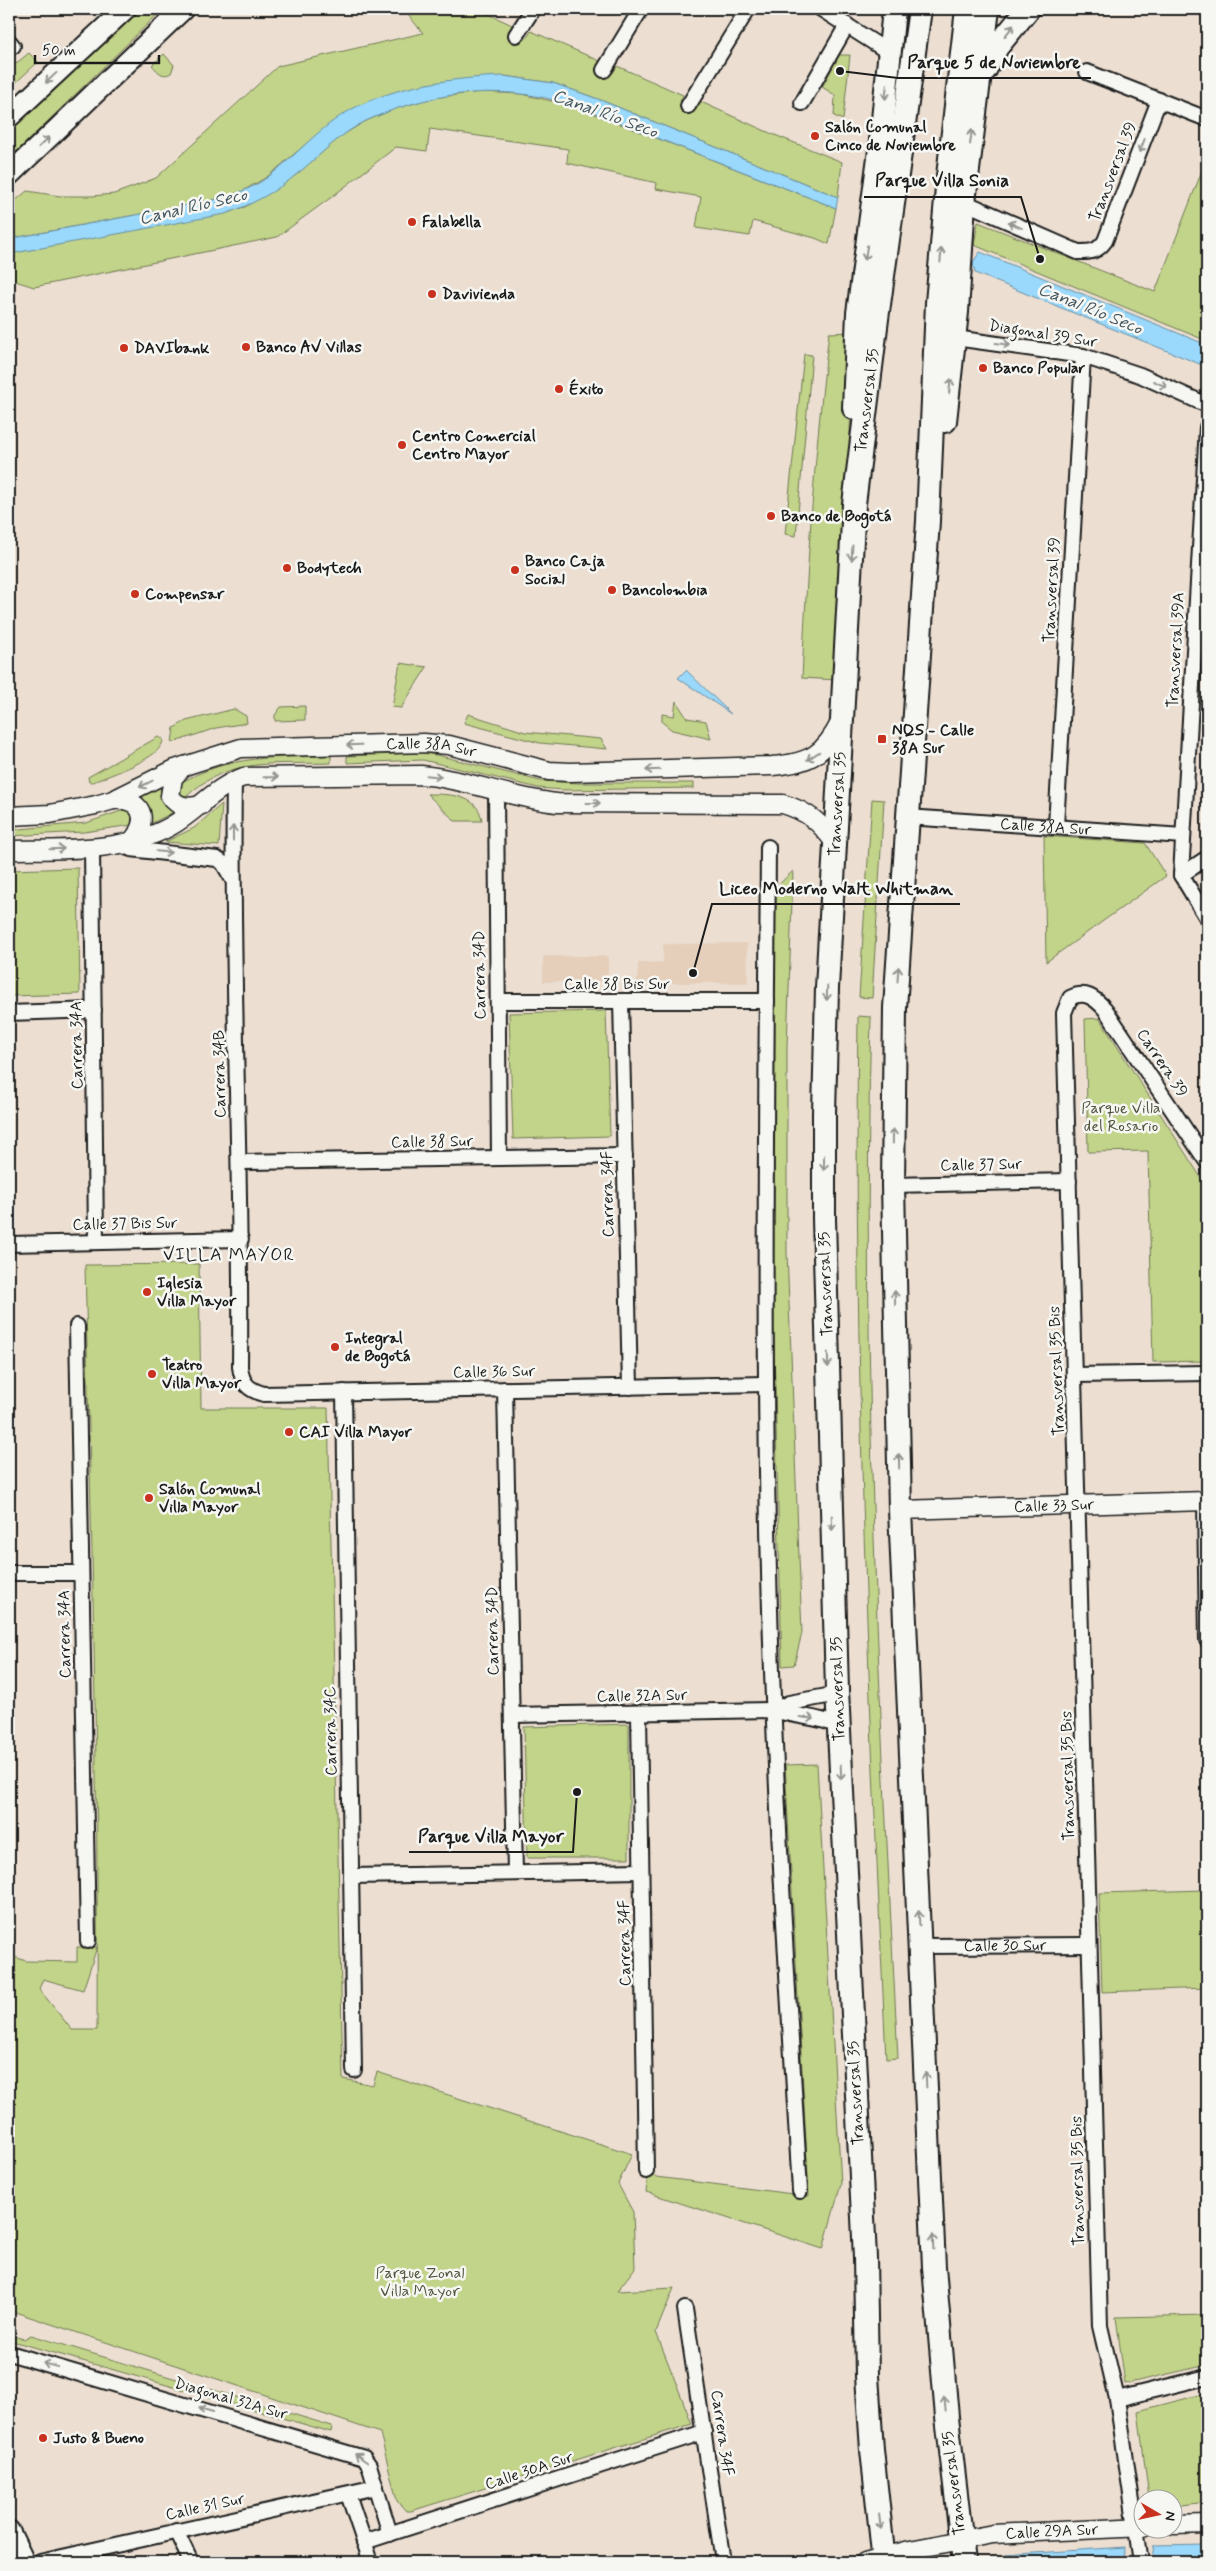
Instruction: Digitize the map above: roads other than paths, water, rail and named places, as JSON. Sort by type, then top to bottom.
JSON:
[{"type":"highway","points":[[854,504],[854,378],[858,313],[894,9]]},
{"type":"highway","name":"Transversal 35","points":[[877,2561],[837,1690],[824,1219],[826,1002],[854,504],[878,308],[920,9]]},
{"type":"highway","name":"Transversal 35","points":[[964,2562],[946,2417],[934,2267],[900,1510],[893,1185],[895,1008],[928,521],[937,304],[948,176],[967,9]]},
{"type":"highway","points":[[928,521],[946,414],[955,338],[964,202],[988,9]]},
{"type":"highway","points":[[977,87],[997,47],[1028,9]]},
{"type":"main road","points":[[9,117],[125,9]]},
{"type":"main road","points":[[9,176],[183,9]]},
{"type":"main road","points":[[9,2531],[24,2562]]},
{"type":"street","points":[[516,35],[532,9]]},
{"type":"street","points":[[604,70],[641,9]]},
{"type":"street","points":[[688,106],[748,9]]},
{"type":"street","points":[[821,9],[890,53]]},
{"type":"street","points":[[802,103],[847,26]]},
{"type":"street","points":[[1088,72],[1207,119]]},
{"type":"street","name":"Transversal 39","points":[[964,202],[1078,252],[1093,252],[1105,241],[1159,100]]},
{"type":"street","name":"Diagonal 39 Sur","points":[[955,338],[1083,356],[1140,375],[1207,405]]},
{"type":"street","name":"Transversal 39","points":[[1056,826],[1083,356]]},
{"type":"street","name":"Transversal 39A","points":[[1180,875],[1207,427]]},
{"type":"street","name":"Calle 38A Sur","points":[[9,816],[50,814],[113,800],[184,766],[241,748],[424,743],[449,745],[524,766],[556,772],[782,766],[801,763],[824,749],[843,719]]},
{"type":"street","points":[[184,766],[174,778],[170,796],[174,803],[182,807],[202,805]]},
{"type":"street","name":"Calle 38A Sur","points":[[234,780],[244,777],[421,774],[441,777],[539,801],[557,803],[783,804],[799,808],[813,817],[835,842]]},
{"type":"street","points":[[9,850],[92,847],[125,842],[170,827],[234,780]]},
{"type":"street","name":"Carrera 34B","points":[[234,780],[233,882],[241,1238],[240,1367]]},
{"type":"street","name":"Carrera 34D","points":[[496,791],[500,1158]]},
{"type":"street","points":[[113,800],[130,801],[138,806],[142,814],[143,823],[125,842]]},
{"type":"street","name":"Calle 38A Sur","points":[[907,817],[1183,836]]},
{"type":"street","points":[[125,842],[131,849],[217,859],[228,869],[233,882]]},
{"type":"street","name":"Carrera 34A","points":[[92,847],[96,1242]]},
{"type":"street","points":[[768,847],[766,1384],[774,1710],[800,2191]]},
{"type":"street","points":[[1207,858],[1180,875],[1207,918]]},
{"type":"street","name":"Carrera 39","points":[[1080,994],[1096,999],[1105,1009],[1207,1162]]},
{"type":"street","name":"Transversal 35 Bis","points":[[1080,994],[1070,998],[1064,1013],[1079,1505],[1100,2326],[1117,2399],[1134,2494]]},
{"type":"street","name":"Calle 38 Bis Sur","points":[[498,1001],[767,1001]]},
{"type":"street","name":"Carrera 34F","points":[[621,1001],[630,1387]]},
{"type":"street","points":[[9,1013],[94,1010]]},
{"type":"street","name":"Calle 38 Sur","points":[[240,1162],[625,1156]]},
{"type":"street","name":"Calle 37 Sur","points":[[893,1185],[1069,1181]]},
{"type":"street","name":"Calle 37 Bis Sur","points":[[9,1244],[241,1238]]},
{"type":"street","name":"Carrera 34A","points":[[77,1326],[88,1941]]},
{"type":"street","name":"Calle 36 Sur","points":[[240,1367],[241,1378],[246,1386],[264,1394],[766,1384]]},
{"type":"street","points":[[1075,1375],[1207,1373]]},
{"type":"street","name":"Carrera 34D","points":[[505,1389],[516,1873]]},
{"type":"street","name":"Carrera 34C","points":[[344,1392],[354,2070]]},
{"type":"street","points":[[1206,1501],[1207,1640]]},
{"type":"street","name":"Calle 33 Sur","points":[[900,1510],[1206,1501]]},
{"type":"street","points":[[9,1573],[81,1573]]},
{"type":"street","points":[[774,1710],[789,1703],[827,1696],[837,1690]]},
{"type":"street","points":[[774,1710],[790,1716],[824,1721],[839,1728]]},
{"type":"street","name":"Calle 32A Sur","points":[[512,1715],[774,1710]]},
{"type":"street","name":"Carrera 34F","points":[[639,1713],[646,2171]]},
{"type":"street","points":[[351,1876],[641,1870]]},
{"type":"street","name":"Calle 30 Sur","points":[[920,1946],[1090,1945]]},
{"type":"street","name":"Carrera 34F","points":[[686,2309],[723,2562]]},
{"type":"street","name":"Diagonal 32A Sur","points":[[9,2352],[353,2452],[364,2458],[369,2465],[390,2534]]},
{"type":"street","points":[[1117,2399],[1207,2377]]},
{"type":"street","name":"Calle 30A Sur","points":[[364,2542],[704,2432]]},
{"type":"street","name":"Calle 31 Sur","points":[[40,2562],[376,2488]]},
{"type":"street","points":[[348,2494],[371,2562]]},
{"type":"street","points":[[1184,2525],[1207,2524]]},
{"type":"street","name":"Calle 29A Sur","points":[[961,2540],[993,2534],[1134,2527]]},
{"type":"street","points":[[176,2531],[191,2562]]},
{"type":"street","name":"Transversal 35 Bis","points":[[1139,2538],[1141,2562]]},
{"type":"street","points":[[877,2561],[961,2540]]},
{"type":"water","name":"Canal Río Seco","points":[[504,76],[553,83],[598,99],[838,197],[836,208],[577,107],[523,94],[477,93],[431,99],[387,112],[366,121],[338,139],[281,187],[254,202],[225,214],[9,254],[9,239],[209,201],[248,189],[269,176],[340,116],[369,101],[388,94],[445,81]]},
{"type":"water","name":"Canal Río Seco","points":[[980,252],[1207,345],[1207,367],[975,273],[973,262]]},
{"type":"water","points":[[686,670],[731,714],[678,678]]},
{"type":"water","points":[[1207,2544],[1207,2562],[1154,2562],[1152,2558],[1154,2545]]},
{"type":"water","points":[[1125,2547],[1124,2562],[1004,2562],[1004,2555]]},
{"type":"place","name":"Parque 5 de Noviembre","points":[[840,71]]},
{"type":"place","name":"Salón Comunal Cinco de Noviembre","points":[[815,136]]},
{"type":"place","name":"Falabella","points":[[412,222]]},
{"type":"place","name":"Parque Villa Sonia","points":[[1040,259]]},
{"type":"place","name":"Davivienda","points":[[432,294]]},
{"type":"place","name":"Banco AV Villas","points":[[246,347]]},
{"type":"place","name":"DAVIbank","points":[[124,348]]},
{"type":"place","name":"Banco Popular","points":[[983,368]]},
{"type":"place","name":"Éxito","points":[[559,389]]},
{"type":"place","name":"Centro Comercial Centro Mayor","points":[[402,445]]},
{"type":"place","name":"Banco de Bogotá","points":[[771,516]]},
{"type":"place","name":"Bodytech","points":[[287,568]]},
{"type":"place","name":"Banco Caja Social","points":[[515,570]]},
{"type":"place","name":"Bancolombia","points":[[612,590]]},
{"type":"place","name":"Compensar","points":[[135,594]]},
{"type":"place","name":"NQS - Calle 38A Sur","points":[[882,739]]},
{"type":"place","name":"Liceo Moderno Walt Whitman","points":[[693,973]]},
{"type":"place","name":"Iglesia Villa Mayor","points":[[147,1292]]},
{"type":"place","name":"Integral de Bogotá","points":[[335,1347]]},
{"type":"place","name":"Teatro Villa Mayor","points":[[152,1374]]},
{"type":"place","name":"CAI Villa Mayor","points":[[289,1432]]},
{"type":"place","name":"Salón Comunal Villa Mayor","points":[[149,1498]]},
{"type":"place","name":"Parque Villa Mayor","points":[[577,1792]]},
{"type":"place","name":"Justo & Bueno","points":[[43,2438]]},
{"type":"district","name":"VILLA MAYOR","points":[[229,1255]]},
{"type":"park label","name":"Parque Villa del Rosario","points":[[1121,1117]]},
{"type":"park label","name":"Parque Zonal Villa Mayor","points":[[420,2282]]}]
